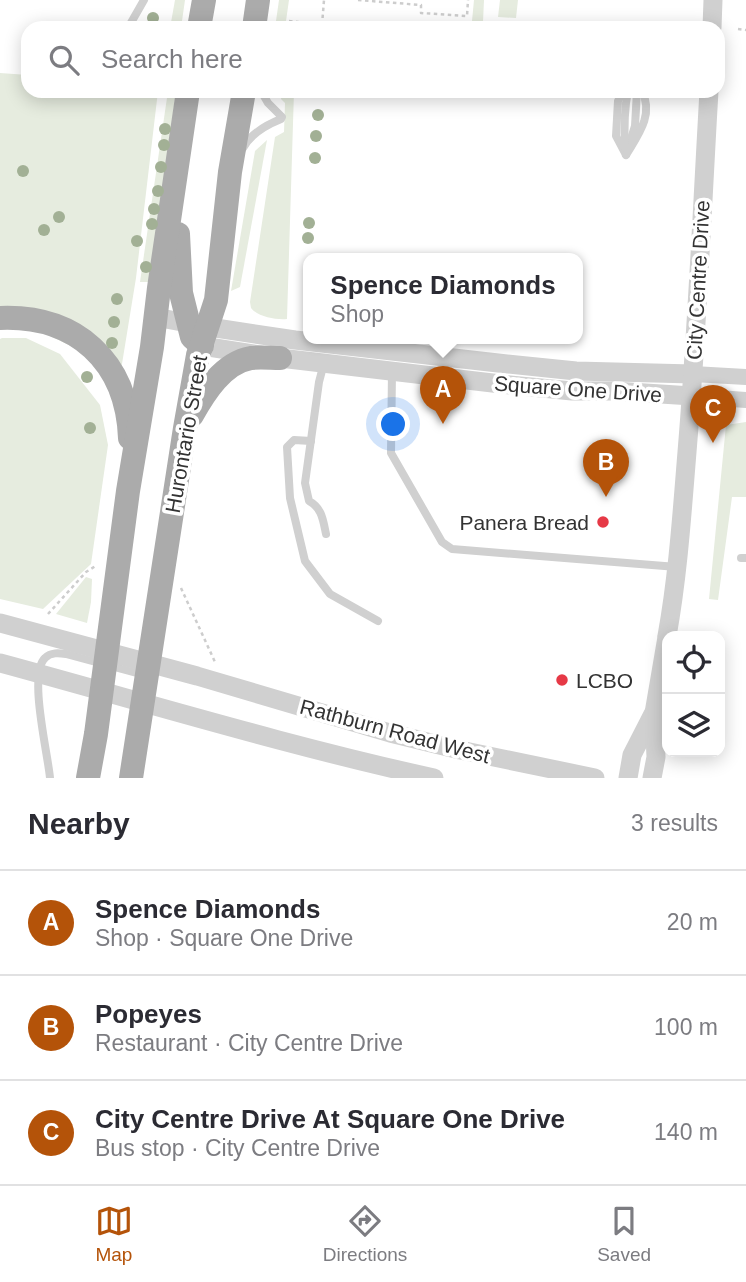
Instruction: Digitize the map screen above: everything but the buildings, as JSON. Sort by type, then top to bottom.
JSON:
[{"type":"main road","points":[[200,21],[204,0]]},
{"type":"main road","points":[[255,21],[258,0]]},
{"type":"main road","points":[[88,778],[128,491],[188,98]]},
{"type":"main road","points":[[188,98],[178,240],[181,293],[200,332]]},
{"type":"main road","name":"Hurontario Street","points":[[131,778],[200,332],[216,300],[230,172],[243,98]]},
{"type":"main road","points":[[0,318],[23,318],[54,324],[74,333],[90,345],[103,360],[120,388],[130,425],[128,491]]},
{"type":"main road","points":[[185,428],[208,389],[227,369],[252,358],[280,358]]},
{"type":"street","points":[[712,21],[713,0]]},
{"type":"street","name":"City Centre Drive","points":[[668,631],[677,567],[692,397],[709,98]]},
{"type":"street","name":"Square One Drive","points":[[155,317],[280,358],[572,391],[614,391],[746,400]]},
{"type":"street","name":"Square One Drive","points":[[200,332],[303,341]]},
{"type":"street","name":"Square One Drive","points":[[331,344],[576,371],[746,377]]},
{"type":"street","name":"Rathburn Road West","points":[[0,623],[189,674],[390,733],[595,778]]},
{"type":"street","name":"Rathburn Road West","points":[[0,663],[179,714],[369,764],[434,778]]},
{"type":"street","name":"City Centre Drive","points":[[652,778],[656,757],[654,713],[662,666]]},
{"type":"street","name":"City Centre Drive","points":[[628,778],[632,755],[654,713]]},
{"type":"lane","points":[[132,21],[144,0]]},
{"type":"lane","points":[[230,172],[245,143],[266,125],[281,120],[280,115],[265,98]]},
{"type":"lane","points":[[620,98],[616,136],[626,155]]},
{"type":"lane","points":[[626,155],[624,133],[627,98]]},
{"type":"lane","points":[[626,155],[635,125],[637,98]]},
{"type":"lane","points":[[626,155],[645,124],[646,98]]},
{"type":"lane","points":[[324,363],[305,483],[309,501],[317,505],[326,534]]},
{"type":"lane","points":[[392,371],[391,453],[442,542],[452,550],[677,567]]},
{"type":"lane","points":[[311,441],[294,440],[287,446],[290,498],[305,561],[330,594],[377,621]]},
{"type":"lane","points":[[50,778],[39,699],[40,667],[49,654],[74,656],[148,676],[189,674]]},
{"type":"path","points":[[322,21],[324,0]]},
{"type":"path","points":[[358,0],[421,5],[421,13],[467,16],[468,0]]},
{"type":"path","points":[[738,29],[746,30]]},
{"type":"path","points":[[48,614],[86,572],[98,564]]},
{"type":"path","points":[[181,587],[218,668]]},
{"type":"shaded area","points":[[175,0],[185,0],[182,21],[171,21]]},
{"type":"shaded area","points":[[279,0],[289,0],[286,21],[276,21]]},
{"type":"shaded area","points":[[474,0],[484,0],[483,21],[472,21]]},
{"type":"shaded area","points":[[500,0],[518,0],[516,18],[498,17]]},
{"type":"shaded area","points":[[0,73],[21,74],[21,98],[157,98],[136,278],[121,370],[0,312]]},
{"type":"shaded area","points":[[167,98],[175,98],[151,282],[140,282]]},
{"type":"shaded area","points":[[294,98],[287,319],[258,314],[251,308],[250,302],[275,137],[284,132],[285,103],[281,99]]},
{"type":"shaded area","points":[[267,140],[240,287],[231,291],[255,151]]},
{"type":"shaded area","points":[[2,338],[26,338],[60,354],[100,405],[108,445],[91,564],[43,609],[0,599]]},
{"type":"shaded area","points":[[746,422],[746,497],[732,497],[718,600],[709,599],[726,425]]},
{"type":"shaded area","points":[[86,577],[92,579],[87,623],[56,614]]},
{"type":"place","name":"Spence Diamonds","points":[[443,424]]},
{"type":"place","name":"City Centre Drive At Square One Drive","points":[[713,443]]},
{"type":"place","name":"Popeyes","points":[[606,497]]},
{"type":"place","name":"Panera Bread","points":[[603,522]]},
{"type":"place","name":"LCBO","points":[[562,680]]}]
